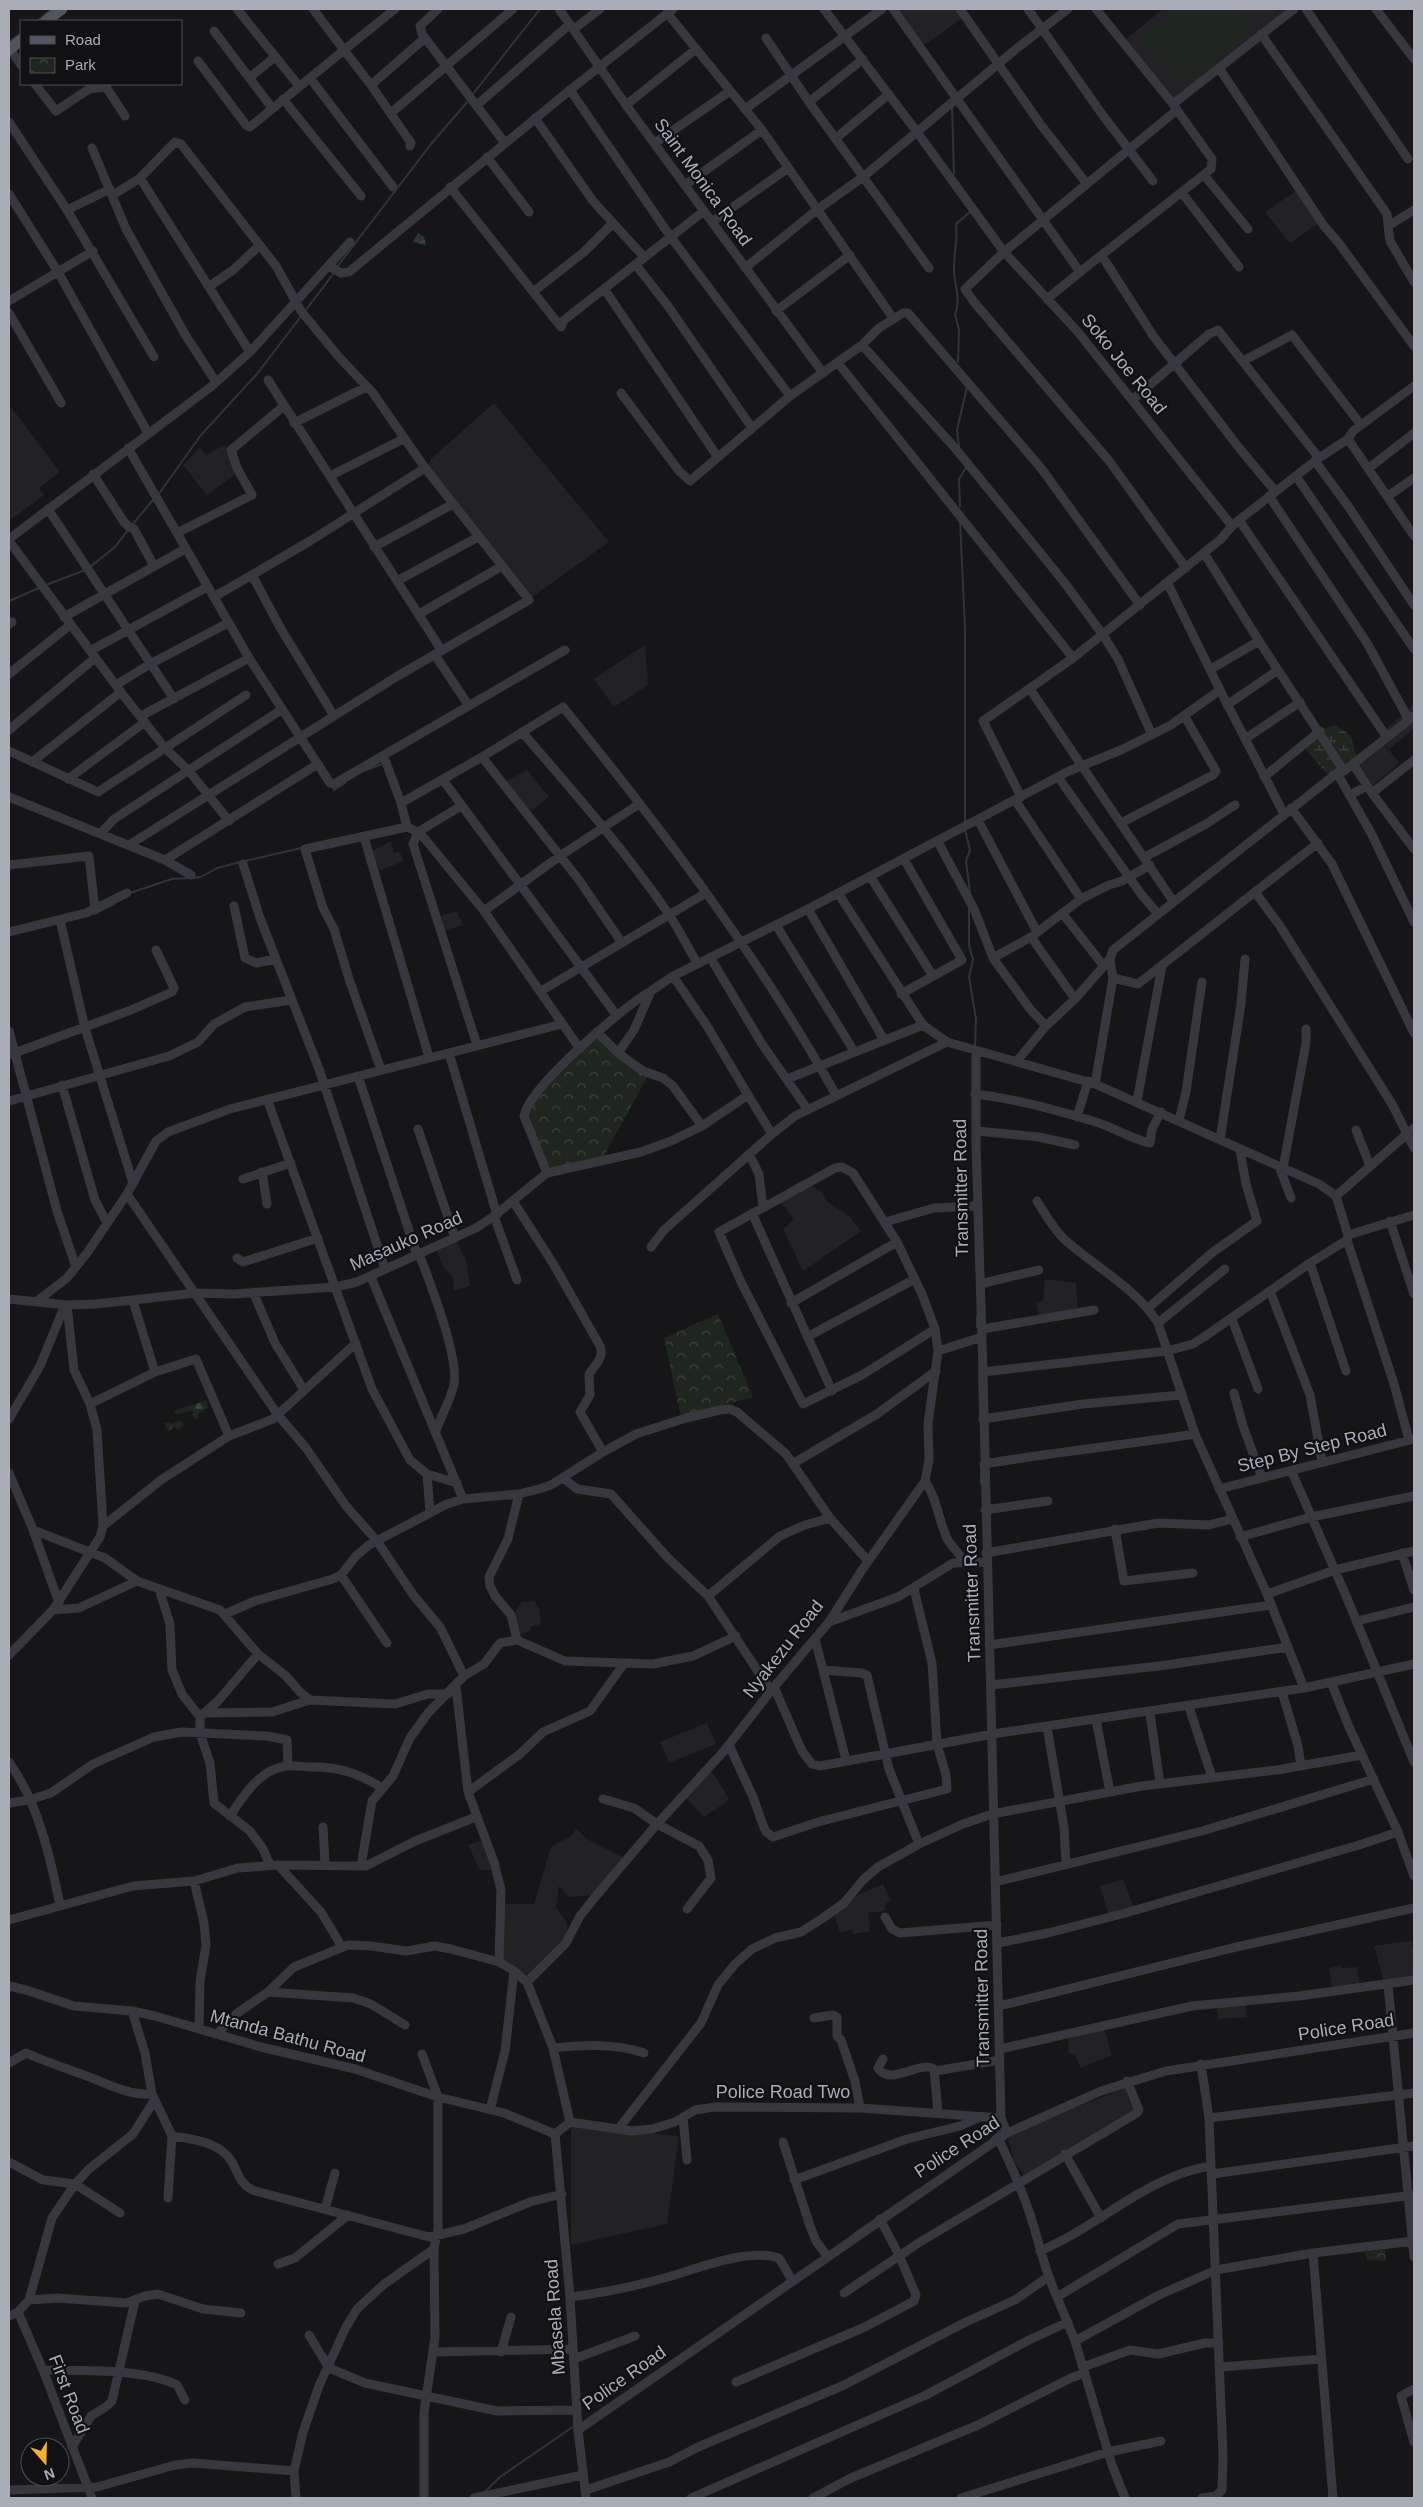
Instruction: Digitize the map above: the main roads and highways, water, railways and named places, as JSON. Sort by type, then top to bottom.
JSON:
[{"type":"main road","points":[[47,20],[62,9]]},
{"type":"main road","points":[[9,50],[20,41]]},
{"type":"water","points":[[418,233],[424,237],[426,245],[413,242]]},
{"type":"waterway","points":[[38,20],[52,9]]},
{"type":"waterway","points":[[473,94],[540,9]]},
{"type":"waterway","points":[[9,42],[20,34]]},
{"type":"waterway","points":[[337,267],[431,144],[469,100]]},
{"type":"waterway","points":[[952,107],[954,174]]},
{"type":"waterway","points":[[958,362],[959,330],[955,314],[958,303],[954,273],[956,224],[970,212]]},
{"type":"waterway","points":[[305,311],[334,273]]},
{"type":"waterway","points":[[158,495],[201,435],[257,374],[302,315]]},
{"type":"waterway","points":[[959,446],[957,430],[967,387]]},
{"type":"waterway","points":[[960,506],[959,479],[967,466]]},
{"type":"waterway","points":[[132,525],[153,500]]},
{"type":"waterway","points":[[960,521],[965,629],[965,822]]},
{"type":"waterway","points":[[90,567],[115,547],[128,530]]},
{"type":"waterway","points":[[46,585],[85,570]]},
{"type":"waterway","points":[[9,601],[39,588]]},
{"type":"waterway","points":[[366,770],[382,764]]},
{"type":"waterway","points":[[333,787],[334,790],[345,783]]},
{"type":"waterway","points":[[965,830],[970,850],[966,861],[970,893]]},
{"type":"waterway","points":[[245,861],[301,848]]},
{"type":"waterway","points":[[193,878],[201,877],[217,868],[240,862]]},
{"type":"waterway","points":[[130,893],[172,879],[188,878]]},
{"type":"waterway","points":[[98,912],[114,904]]},
{"type":"waterway","points":[[969,908],[969,945],[973,960],[969,977],[976,1019],[975,1046]]},
{"type":"waterway","points":[[977,1317],[977,1327]]},
{"type":"waterway","points":[[979,1372],[980,1417]]},
{"type":"waterway","points":[[981,1466],[981,1484]]},
{"type":"waterway","points":[[991,2139],[1002,2129]]},
{"type":"waterway","points":[[855,2233],[919,2189]]},
{"type":"waterway","points":[[484,2493],[500,2477],[574,2426]]}]
